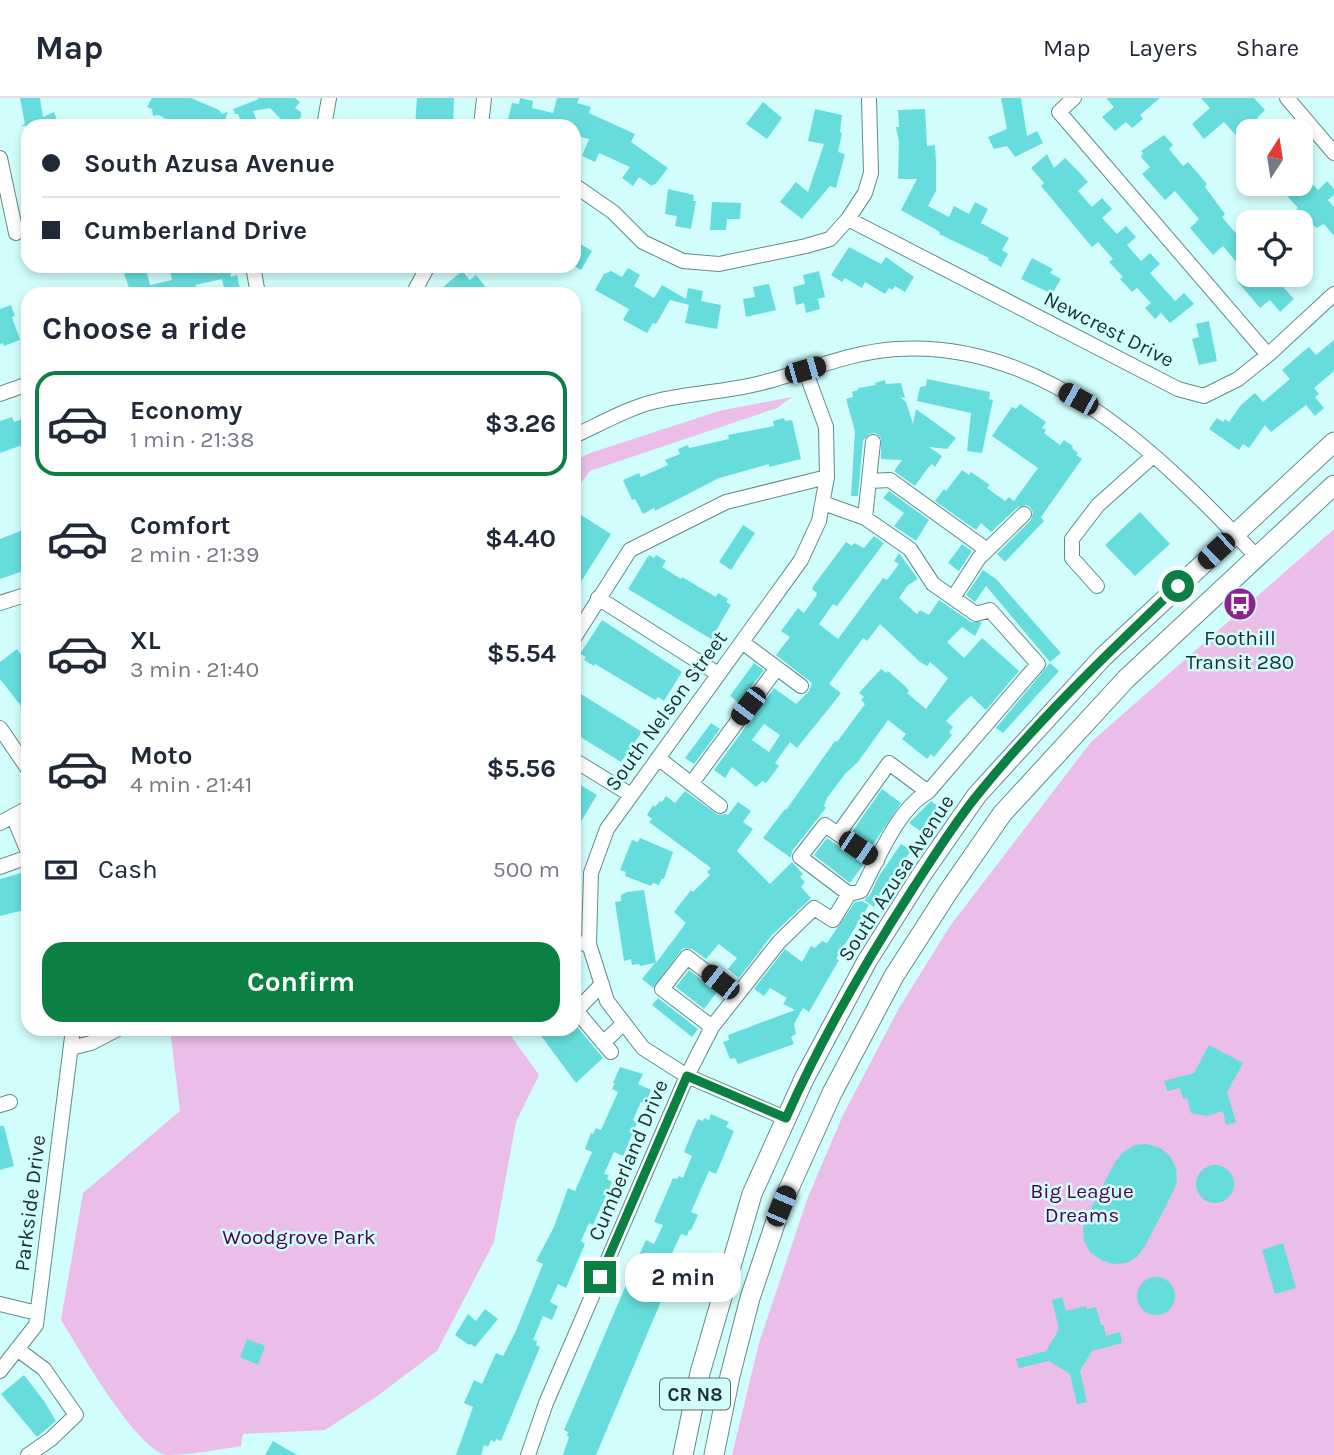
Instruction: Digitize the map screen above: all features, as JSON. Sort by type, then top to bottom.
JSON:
[{"type":"main road","name":"South Azusa Avenue","points":[[683,1455],[700,1373],[752,1194],[804,1079],[867,961],[922,874],[977,795],[1103,657],[1334,442]]},
{"type":"main road","name":"CR N8","points":[[714,1455],[750,1298],[781,1206],[832,1093],[894,976],[1002,814],[1126,679],[1334,485]]},
{"type":"street","points":[[325,119],[329,98]]},
{"type":"street","points":[[482,119],[484,98]]},
{"type":"street","points":[[581,190],[613,212],[643,242],[683,261],[719,264],[830,239],[848,219],[865,193],[871,173],[869,98]]},
{"type":"street","points":[[1074,98],[1059,112],[1268,355]]},
{"type":"street","points":[[1287,98],[1334,153]]},
{"type":"street","points":[[0,158],[16,233]]},
{"type":"street","name":"Newcrest Drive","points":[[848,219],[1178,389],[1204,396],[1238,379],[1268,355],[1334,293]]},
{"type":"street","points":[[581,433],[654,401],[755,385],[853,356],[894,349],[932,348],[971,352],[1008,364],[1078,399],[1111,421],[1188,486],[1256,556]]},
{"type":"street","name":"South Nelson Street","points":[[786,1118],[687,1076],[643,1048],[607,1001],[602,984],[581,943],[591,873],[607,829],[801,560],[819,521],[827,477],[825,428],[805,370]]},
{"type":"street","points":[[0,394],[21,386]]},
{"type":"street","points":[[865,518],[873,442]]},
{"type":"street","points":[[1097,586],[1072,558],[1072,539],[1098,505],[1153,456]]},
{"type":"street","points":[[581,626],[630,550],[726,502],[827,477]]},
{"type":"street","points":[[869,481],[890,481],[987,550]]},
{"type":"street","points":[[823,503],[865,518],[910,549],[933,584],[976,614],[990,610],[1038,664],[928,792],[917,798],[883,845],[877,861],[861,891],[849,894],[800,857],[825,825],[877,861]]},
{"type":"street","points":[[953,598],[979,558],[1024,514]]},
{"type":"street","points":[[0,603],[21,596]]},
{"type":"street","points":[[598,598],[718,674]]},
{"type":"street","points":[[742,642],[801,686]]},
{"type":"street","points":[[691,784],[777,668]]},
{"type":"street","points":[[0,728],[21,759]]},
{"type":"street","points":[[658,758],[720,806]]},
{"type":"street","points":[[838,834],[889,763],[928,792]]},
{"type":"street","points":[[581,764],[631,795]]},
{"type":"street","points":[[0,823],[21,812]]},
{"type":"street","points":[[13,816],[21,836]]},
{"type":"street","points":[[0,867],[21,857]]},
{"type":"street","name":"Cumberland Drive","points":[[528,1455],[546,1403],[687,1076],[712,1027],[779,942],[814,908],[833,920],[849,894]]},
{"type":"street","points":[[712,1027],[662,989],[687,957],[737,995]]},
{"type":"street","points":[[581,1003],[602,984]]},
{"type":"street","points":[[581,1016],[607,1048],[624,1023]]},
{"type":"street","name":"Parkside Drive","points":[[0,1371],[36,1325],[72,1036]]},
{"type":"street","points":[[71,1048],[104,1036]]},
{"type":"street","points":[[0,1304],[37,1313]]},
{"type":"street","points":[[17,1349],[44,1369],[76,1415],[51,1439],[28,1455]]},
{"type":"green space","points":[[792,397],[777,408],[590,471],[581,483],[581,458],[719,411]]},
{"type":"green space","name":"Big League Dreams","points":[[1334,529],[1334,1455],[732,1455],[759,1343],[808,1197],[843,1115],[899,1008],[950,926],[1091,742]]},
{"type":"green space","name":"Woodgrove Park","points":[[171,1036],[511,1036],[539,1075],[516,1122],[494,1242],[437,1351],[376,1397],[325,1430],[243,1434],[241,1446],[166,1455],[153,1448],[124,1417],[61,1320],[83,1193],[180,1111]]},
{"type":"building","points":[[20,98],[40,98],[43,117],[54,112],[56,119],[24,119]]},
{"type":"building","points":[[152,98],[191,98],[219,110],[222,114],[228,112],[226,119],[166,119],[159,115],[153,116],[152,109],[147,107]]},
{"type":"building","points":[[257,98],[295,98],[300,102],[295,108],[301,112],[301,117],[281,119],[270,108],[253,111],[256,119],[240,119],[238,114],[235,114],[233,109],[259,99]]},
{"type":"building","points":[[417,98],[454,98],[453,119],[416,119]]},
{"type":"building","points":[[520,98],[533,101],[532,108],[553,113],[557,98],[579,98],[577,103],[591,107],[589,113],[635,134],[631,142],[668,168],[655,185],[652,186],[639,177],[633,186],[622,178],[630,167],[599,153],[595,162],[582,156],[589,139],[581,137],[581,119],[508,119],[512,103],[519,104]]},
{"type":"building","points":[[1001,98],[1021,98],[1027,136],[1037,131],[1043,143],[1015,157],[1007,146],[994,149],[988,137],[1007,129]]},
{"type":"building","points":[[1106,98],[1160,98],[1140,115],[1143,119],[1132,128],[1126,122],[1115,131],[1102,117],[1114,107]]},
{"type":"building","points":[[1201,98],[1254,98],[1265,110],[1258,119],[1236,119],[1236,136],[1224,122],[1204,139],[1192,124],[1210,108]]},
{"type":"building","points":[[763,102],[782,118],[767,139],[746,124]]},
{"type":"building","points":[[815,109],[842,115],[838,152],[845,154],[836,188],[830,186],[802,219],[780,202],[796,182],[808,192],[824,144],[808,141]]},
{"type":"building","points":[[925,109],[927,146],[935,145],[936,162],[936,191],[928,206],[949,217],[954,206],[969,214],[975,202],[988,209],[981,223],[1009,238],[1002,250],[1008,254],[1001,267],[901,210],[917,179],[898,179],[898,110]]},
{"type":"building","points":[[1164,135],[1173,145],[1169,149],[1183,166],[1188,162],[1207,184],[1205,187],[1225,214],[1222,217],[1236,234],[1236,262],[1223,246],[1213,255],[1190,228],[1199,219],[1175,191],[1165,200],[1142,174],[1150,167],[1141,157],[1141,151]]},
{"type":"building","points":[[1047,154],[1054,168],[1065,158],[1088,182],[1078,191],[1092,207],[1102,198],[1112,209],[1102,218],[1117,234],[1126,226],[1136,237],[1127,245],[1141,261],[1150,253],[1160,264],[1150,273],[1175,301],[1184,293],[1194,304],[1170,323],[1161,313],[1155,319],[1145,308],[1151,303],[1137,288],[1132,292],[1109,262],[1113,259],[1098,242],[1092,247],[1041,186],[1044,183],[1031,168]]},
{"type":"building","points":[[1327,181],[1334,189],[1334,195],[1328,200],[1334,207],[1334,236],[1324,224],[1316,228],[1313,225],[1313,210],[1296,210],[1298,208],[1287,196],[1313,196],[1313,184],[1318,190]]},
{"type":"building","points":[[668,189],[694,195],[693,201],[696,201],[691,229],[675,226],[677,216],[665,214]]},
{"type":"building","points":[[712,202],[741,203],[740,219],[727,219],[726,230],[710,230]]},
{"type":"building","points":[[581,244],[592,251],[581,270]]},
{"type":"building","points":[[849,247],[881,264],[886,257],[914,277],[905,292],[895,286],[892,290],[889,288],[885,294],[865,282],[862,288],[845,278],[842,282],[831,275]]},
{"type":"building","points":[[1032,258],[1053,269],[1050,273],[1061,279],[1052,294],[1021,279]]},
{"type":"building","points":[[628,268],[640,275],[634,286],[654,298],[662,285],[686,299],[688,288],[703,291],[701,301],[721,305],[717,329],[685,323],[689,305],[670,300],[656,324],[653,323],[647,333],[623,320],[629,309],[595,290],[604,274],[611,271],[622,277]]},
{"type":"building","points":[[819,271],[825,297],[818,299],[820,309],[806,313],[804,303],[796,305],[793,287],[805,284],[803,275]]},
{"type":"building","points":[[124,273],[147,273],[150,285],[172,280],[170,273],[230,273],[231,277],[237,275],[240,287],[224,287],[222,279],[195,285],[196,287],[129,287]]},
{"type":"building","points":[[460,273],[464,273],[470,280],[476,275],[485,287],[443,287]]},
{"type":"building","points":[[769,284],[776,310],[746,317],[743,299],[755,297],[753,287]]},
{"type":"building","points":[[1242,287],[1283,287],[1294,299],[1280,312],[1270,300],[1260,308]]},
{"type":"building","points":[[11,305],[20,340],[4,346],[3,343],[0,344],[0,309]]},
{"type":"building","points":[[1209,321],[1217,361],[1199,365],[1192,339],[1199,337],[1196,324]]},
{"type":"building","points":[[1334,340],[1334,371],[1314,388],[1319,394],[1315,397],[1324,408],[1315,416],[1306,405],[1271,432],[1265,425],[1249,448],[1243,444],[1239,450],[1209,429],[1217,418],[1229,422],[1241,405],[1255,393],[1263,402],[1290,379],[1282,370],[1306,349],[1309,347],[1316,355]]},
{"type":"building","points":[[927,379],[990,392],[989,399],[993,400],[982,453],[967,451],[971,413],[917,401],[920,387],[926,386]]},
{"type":"building","points":[[885,380],[886,384],[901,383],[905,398],[900,397],[906,402],[913,424],[916,409],[956,438],[947,449],[929,447],[942,456],[935,467],[932,464],[927,469],[915,486],[894,471],[902,460],[881,459],[881,438],[875,433],[869,434],[863,441],[858,496],[851,496],[855,431],[846,399],[853,397],[852,392],[858,388],[876,385],[875,383]]},
{"type":"building","points":[[1020,404],[1046,422],[1042,428],[1046,430],[1044,433],[1060,445],[1064,440],[1073,446],[1078,453],[1076,455],[1082,459],[1041,517],[1044,521],[1005,562],[997,554],[1031,520],[1033,512],[1030,507],[1018,507],[991,532],[981,523],[976,530],[935,501],[962,470],[969,475],[971,472],[990,485],[987,488],[1005,501],[1009,497],[1014,501],[1038,468],[992,436],[1012,407],[1016,409]]},
{"type":"building","points":[[12,417],[14,422],[21,420],[21,446],[0,453],[0,421]]},
{"type":"building","points":[[784,418],[785,421],[792,420],[801,459],[769,467],[769,464],[719,478],[655,511],[654,508],[643,514],[635,499],[632,500],[623,480],[639,473],[641,477],[668,465],[665,460],[680,454],[678,449],[729,439],[728,435],[774,426],[773,421]]},
{"type":"building","points":[[889,491],[929,520],[916,541],[894,526],[904,513],[883,498]]},
{"type":"building","points":[[1140,512],[1170,544],[1135,576],[1105,545]]},
{"type":"building","points":[[581,515],[611,534],[581,582]]},
{"type":"building","points":[[743,525],[755,533],[731,570],[719,562]]},
{"type":"building","points":[[21,531],[21,572],[0,579],[0,539]]},
{"type":"building","points":[[874,536],[884,543],[837,606],[833,604],[819,624],[838,639],[883,578],[887,580],[899,564],[894,561],[899,553],[918,579],[908,585],[899,598],[917,614],[920,610],[929,615],[939,600],[971,622],[982,622],[975,636],[962,627],[947,642],[964,658],[982,638],[1019,671],[986,710],[971,696],[962,704],[946,721],[953,727],[949,732],[952,735],[934,757],[931,754],[927,759],[902,739],[906,734],[888,720],[858,762],[827,798],[824,806],[826,808],[792,851],[791,858],[763,838],[865,704],[861,700],[864,697],[859,693],[881,669],[886,673],[888,671],[906,687],[909,691],[907,693],[926,709],[948,678],[930,662],[927,666],[920,662],[880,624],[867,641],[863,638],[829,684],[841,693],[797,748],[790,742],[775,763],[779,766],[766,783],[762,781],[756,787],[732,767],[725,778],[714,770],[774,688],[796,704],[809,691],[812,683],[776,655],[790,637],[781,631],[798,608],[804,613],[816,596],[817,593],[812,589],[814,585],[846,542],[864,548]],"holes":[[[764,724],[780,735],[769,752],[752,740]]]},
{"type":"building","points":[[962,544],[972,551],[959,571],[948,563]]},
{"type":"building","points":[[649,555],[654,558],[656,555],[666,561],[662,567],[681,579],[682,577],[716,597],[718,593],[728,599],[726,602],[731,605],[711,639],[628,589]]},
{"type":"building","points":[[983,570],[996,579],[1061,653],[1050,662],[986,586],[975,602],[966,595]]},
{"type":"building","points":[[602,620],[682,672],[664,701],[658,697],[655,700],[584,660],[586,657],[581,652]]},
{"type":"building","points":[[17,649],[21,655],[21,706],[0,679],[0,662]]},
{"type":"building","points":[[754,663],[764,670],[739,703],[730,696]]},
{"type":"building","points":[[1050,663],[1059,671],[1003,733],[996,728]]},
{"type":"building","points":[[581,694],[642,732],[621,762],[581,737]]},
{"type":"building","points":[[711,723],[720,729],[694,764],[685,758]]},
{"type":"building","points":[[581,785],[597,795],[581,821]]},
{"type":"building","points":[[882,789],[901,803],[872,846],[852,832]]},
{"type":"building","points":[[685,791],[718,815],[728,815],[738,802],[751,811],[743,822],[753,829],[737,851],[770,884],[792,862],[803,874],[800,877],[805,882],[801,887],[811,898],[772,935],[739,978],[728,969],[737,958],[719,944],[706,959],[692,949],[683,948],[653,988],[642,979],[655,963],[640,966],[632,965],[631,959],[624,961],[615,902],[621,901],[621,895],[627,892],[644,890],[656,963],[686,923],[674,912],[691,890],[693,892],[710,875],[707,872],[711,868],[649,822],[652,819],[647,815],[653,805],[655,807],[666,796],[675,803]]},
{"type":"building","points":[[931,801],[938,806],[920,831],[909,823]]},
{"type":"building","points":[[640,838],[673,852],[664,879],[662,878],[659,885],[643,883],[625,876],[626,872],[620,870],[632,840],[638,842]]},
{"type":"building","points":[[827,838],[864,864],[850,883],[814,855]]},
{"type":"building","points":[[901,844],[911,850],[874,907],[864,900],[870,895],[879,876]]},
{"type":"building","points":[[21,873],[21,911],[0,916],[0,879]]},
{"type":"building","points":[[862,901],[869,905],[836,959],[839,960],[809,1012],[803,1008],[794,1024],[796,1034],[791,1037],[794,1044],[738,1064],[735,1058],[730,1059],[723,1042],[729,1040],[728,1035],[795,1010],[783,1004],[787,998],[770,988],[764,996],[754,989],[785,949],[802,962],[811,946],[815,948],[822,941],[827,943],[855,902]]},
{"type":"building","points":[[689,970],[717,992],[704,1009],[676,987]]},
{"type":"building","points":[[658,998],[698,1029],[692,1037],[652,1005]]},
{"type":"building","points":[[581,1031],[603,1058],[576,1083],[541,1036],[581,1036]]},
{"type":"building","points":[[1209,1045],[1243,1063],[1227,1092],[1236,1122],[1226,1125],[1223,1111],[1207,1116],[1191,1113],[1187,1098],[1183,1099],[1180,1088],[1167,1091],[1164,1081],[1194,1073]]},
{"type":"building","points":[[620,1067],[643,1074],[638,1084],[651,1090],[645,1104],[641,1102],[633,1120],[637,1123],[623,1156],[614,1152],[604,1174],[609,1175],[607,1179],[612,1182],[593,1225],[589,1223],[581,1241],[585,1244],[566,1288],[558,1284],[550,1302],[558,1306],[552,1320],[543,1316],[533,1340],[537,1341],[536,1345],[540,1347],[501,1441],[491,1440],[488,1447],[484,1445],[481,1455],[456,1455],[473,1407],[464,1403],[474,1380],[482,1384],[496,1353],[503,1356],[515,1333],[543,1264],[536,1261],[554,1227],[568,1188],[575,1191],[592,1152],[585,1149],[591,1133],[593,1134],[596,1128],[601,1130],[618,1092],[612,1089]]},
{"type":"building","points":[[711,1114],[729,1122],[726,1127],[734,1131],[716,1174],[709,1171],[691,1212],[698,1215],[691,1230],[687,1236],[681,1234],[662,1275],[675,1281],[667,1302],[662,1299],[596,1455],[563,1455],[569,1437],[564,1430],[632,1271],[646,1240],[654,1244],[663,1225],[654,1222],[673,1178],[683,1178],[692,1156],[684,1152],[692,1132],[698,1119],[709,1120]]},
{"type":"building","points":[[0,1126],[4,1126],[14,1166],[0,1170]]},
{"type":"building","points":[[1147,1144],[1160,1148],[1170,1156],[1176,1168],[1177,1181],[1173,1192],[1137,1257],[1126,1263],[1113,1264],[1101,1260],[1090,1252],[1084,1241],[1083,1228],[1087,1216],[1123,1152],[1135,1145]]},
{"type":"building","points":[[1215,1165],[1228,1171],[1234,1184],[1228,1197],[1215,1203],[1202,1197],[1196,1184],[1202,1171]]},
{"type":"building","points":[[1283,1243],[1296,1288],[1275,1294],[1262,1250]]},
{"type":"building","points":[[1156,1277],[1169,1283],[1175,1296],[1169,1309],[1156,1315],[1143,1309],[1137,1296],[1143,1283]]},
{"type":"building","points":[[1062,1297],[1066,1311],[1086,1306],[1087,1309],[1096,1307],[1106,1336],[1120,1332],[1122,1343],[1092,1351],[1080,1371],[1087,1402],[1077,1404],[1070,1374],[1049,1361],[1019,1368],[1016,1359],[1046,1351],[1059,1329],[1052,1300]]},
{"type":"building","points":[[485,1309],[498,1319],[475,1347],[455,1335],[468,1314],[476,1321]]},
{"type":"building","points":[[247,1339],[265,1346],[258,1365],[240,1357]]},
{"type":"building","points":[[24,1375],[56,1421],[37,1437],[1,1394]]},
{"type":"building","points":[[273,1441],[297,1455],[265,1455]]},
{"type":"place","name":"Foothill Transit 280","points":[[1240,604]]},
{"type":"route","points":[[600,1277],[687,1076],[786,1118],[867,961],[922,874],[977,795],[1103,657],[1178,586]]}]
